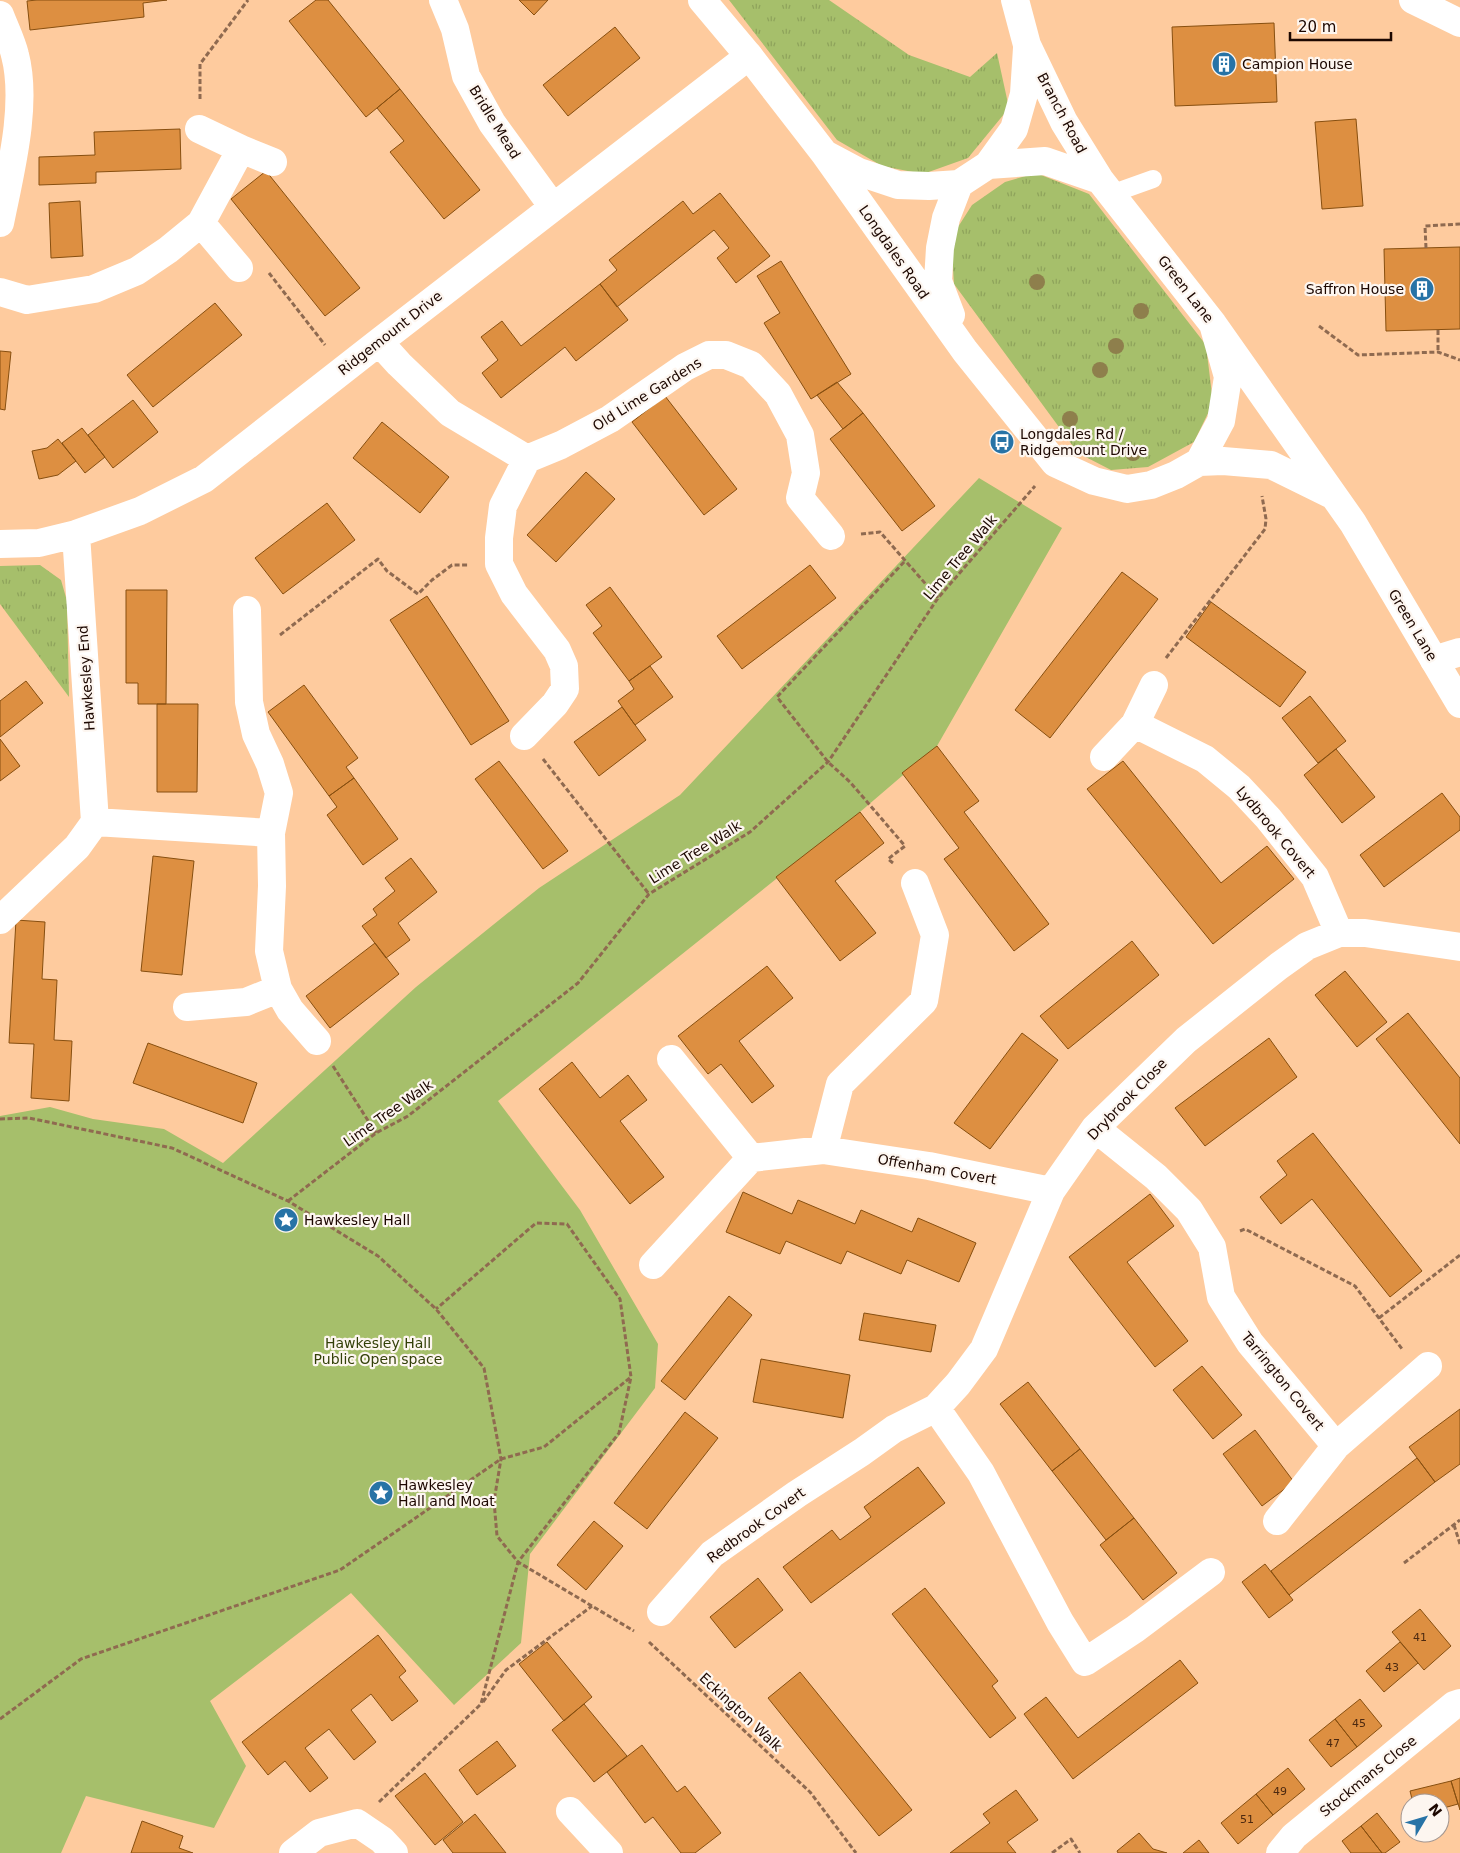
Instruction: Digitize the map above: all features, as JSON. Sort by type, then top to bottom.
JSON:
[{"type":"main road","name":"Bridle Mead","points":[[443,0],[455,29],[466,76],[492,123],[553,207]]},
{"type":"main road","name":"Longdales Road","points":[[702,0],[749,56],[824,153],[965,352],[1055,463],[1094,481],[1127,489],[1151,485],[1176,475],[1199,462]]},
{"type":"main road","name":"Branch Road","points":[[1015,0],[1027,45],[1064,122],[1106,187]]},
{"type":"main road","points":[[1420,1],[1460,23]]},
{"type":"main road","points":[[0,15],[15,55],[20,99],[14,154],[0,223]]},
{"type":"main road","name":"Branch Road","points":[[988,165],[1014,129],[1024,94],[1027,45]]},
{"type":"main road","name":"Ridgemount Drive","points":[[0,544],[40,543],[76,534],[140,511],[204,479],[749,56]]},
{"type":"main road","points":[[199,129],[273,162]]},
{"type":"main road","points":[[0,292],[27,300],[94,289],[138,271],[201,223],[241,149]]},
{"type":"main road","name":"Longdales Road","points":[[824,153],[859,172],[898,185],[959,184],[946,218],[940,248],[938,281],[965,352]]},
{"type":"main road","points":[[959,184],[988,165],[1045,162],[1106,187]]},
{"type":"main road","name":"Green Lane","points":[[1106,187],[1213,324],[1353,523],[1460,704]]},
{"type":"main road","points":[[201,223],[239,268]]},
{"type":"main road","points":[[1199,462],[1221,421],[1228,377],[1213,324]]},
{"type":"main road","points":[[379,342],[450,413],[527,459],[503,506],[498,538],[499,564],[514,594],[557,650],[564,666],[565,689],[555,704],[524,736]]},
{"type":"main road","name":"Old Lime Gardens","points":[[527,459],[561,445],[610,419],[685,367],[709,355],[726,354],[751,365],[778,394],[800,435],[806,473],[800,498],[831,536]]},
{"type":"main road","name":"Green Lane","points":[[1199,462],[1224,461],[1271,464],[1333,496]]},
{"type":"main road","name":"Hawkesley End","points":[[76,534],[95,822]]},
{"type":"main road","points":[[247,610],[249,702],[256,734],[270,764],[279,792],[271,833],[272,886],[269,951],[278,989],[290,1010],[317,1041]]},
{"type":"main road","points":[[1434,660],[1460,652]]},
{"type":"main road","points":[[1104,757],[1135,724],[1154,685]]},
{"type":"main road","name":"Lydbrook Covert","points":[[1135,724],[1205,759],[1240,788],[1268,818],[1315,877],[1339,932]]},
{"type":"main road","points":[[0,920],[70,854],[95,822],[271,833]]},
{"type":"main road","points":[[823,1150],[840,1084],[924,1001],[935,935],[916,884]]},
{"type":"main road","name":"Drybrook Close","points":[[862,1452],[894,1428],[936,1408],[958,1384],[984,1349],[1051,1191],[1095,1128],[1186,1040],[1307,946],[1339,932],[1365,933],[1460,947]]},
{"type":"main road","points":[[187,1007],[246,1002],[278,989]]},
{"type":"main road","points":[[653,1265],[751,1158],[672,1059]]},
{"type":"main road","name":"Tarrington Covert","points":[[1095,1128],[1156,1177],[1189,1210],[1212,1247],[1221,1298],[1250,1343],[1336,1446]]},
{"type":"main road","name":"Offenham Covert","points":[[751,1158],[823,1150],[929,1166],[1051,1191]]},
{"type":"main road","points":[[1277,1521],[1336,1446],[1424,1370]]},
{"type":"main road","points":[[936,1408],[981,1473],[1060,1622],[1085,1662],[1135,1629],[1211,1572]]},
{"type":"main road","name":"Redbrook Covert","points":[[661,1612],[712,1554],[797,1494],[862,1452]]},
{"type":"main road","name":"Stockmans Close","points":[[1280,1853],[1294,1836],[1454,1705],[1460,1703]]},
{"type":"main road","points":[[570,1812],[610,1853]]},
{"type":"main road","points":[[293,1853],[319,1833],[357,1823],[382,1840],[394,1853]]},
{"type":"lane","points":[[1106,187],[1153,179]]},
{"type":"path","points":[[199,129],[200,64],[248,0]]},
{"type":"path","points":[[1426,248],[1425,226],[1460,224]]},
{"type":"path","points":[[239,268],[260,263],[344,369]]},
{"type":"path","points":[[1320,326],[1358,355],[1438,352],[1460,360]]},
{"type":"path","points":[[1438,330],[1438,352]]},
{"type":"path","name":"Lime Tree Walk","points":[[288,1201],[376,1133],[408,1116],[578,983],[650,894],[750,832],[828,762],[883,683],[938,598],[1055,463]]},
{"type":"path","points":[[1154,685],[1166,658],[1265,530],[1266,519],[1255,463]]},
{"type":"path","points":[[831,536],[880,532],[938,598]]},
{"type":"path","points":[[248,660],[378,559],[388,571],[418,594],[432,580],[452,565],[499,564]]},
{"type":"path","points":[[905,561],[777,697],[828,762],[850,782],[905,846],[888,859],[916,884]]},
{"type":"path","points":[[524,736],[650,894]]},
{"type":"path","points":[[317,1041],[376,1133]]},
{"type":"path","points":[[0,1119],[29,1118],[172,1148],[288,1201],[378,1256],[436,1309],[484,1368],[501,1459],[494,1500],[497,1536],[518,1562],[640,1634]]},
{"type":"path","points":[[436,1309],[536,1222],[567,1224],[620,1299],[631,1377],[618,1433],[518,1562],[481,1704]]},
{"type":"path","points":[[1212,1247],[1245,1228],[1355,1286],[1379,1318],[1424,1370]]},
{"type":"path","points":[[1379,1318],[1460,1255]]},
{"type":"path","points":[[0,1719],[81,1659],[340,1570],[501,1459],[544,1447],[631,1377]]},
{"type":"path","points":[[1404,1563],[1460,1520]]},
{"type":"path","points":[[1454,1525],[1460,1544]]},
{"type":"path","points":[[357,1823],[481,1704],[506,1670],[592,1606]]},
{"type":"path","name":"Eckington Walk","points":[[647,1641],[810,1792],[856,1853]]},
{"type":"path","points":[[1052,1853],[1071,1839],[1080,1853]]},
{"type":"green space","points":[[729,0],[829,0],[909,55],[970,77],[997,53],[1009,108],[968,158],[923,174],[882,166],[837,140]]},
{"type":"green space","points":[[1036,173],[1089,194],[1206,345],[1213,403],[1194,442],[1148,467],[1111,470],[1078,453],[954,284],[951,238],[972,205],[1005,182]]},
{"type":"green space","name":"Hawkesley Hall Public Open space","points":[[979,478],[1062,528],[937,746],[860,812],[498,1101],[580,1210],[658,1344],[655,1388],[530,1554],[521,1643],[454,1705],[351,1593],[210,1701],[246,1766],[214,1828],[86,1796],[61,1853],[0,1853],[0,1116],[50,1107],[93,1119],[164,1129],[223,1163],[416,987],[539,888],[680,795]]},
{"type":"green space","points":[[40,565],[61,580],[67,601],[69,697],[0,604],[0,566]]},
{"type":"building","points":[[167,0],[143,3],[144,17],[30,30],[27,1]]},
{"type":"building","points":[[316,0],[328,0],[400,89],[366,117],[289,21]]},
{"type":"building","points":[[519,0],[548,0],[534,15]]},
{"type":"building","name":"Campion House","points":[[1274,23],[1277,102],[1175,106],[1172,27]]},
{"type":"building","points":[[615,27],[640,58],[568,116],[543,85]]},
{"type":"building","points":[[400,89],[480,190],[444,219],[390,152],[404,141],[377,108]]},
{"type":"building","points":[[1356,119],[1363,206],[1322,209],[1315,122]]},
{"type":"building","points":[[180,129],[181,169],[96,172],[96,183],[39,185],[39,157],[95,155],[94,132]]},
{"type":"building","points":[[266,171],[360,288],[325,316],[231,199]]},
{"type":"building","points":[[720,193],[770,256],[736,283],[717,258],[729,248],[714,230],[617,307],[600,284],[617,270],[609,260],[683,201],[693,214]]},
{"type":"building","points":[[80,201],[83,256],[51,258],[49,203]]},
{"type":"building","name":"Saffron House","points":[[1460,247],[1460,329],[1386,331],[1384,249]]},
{"type":"building","points":[[781,261],[851,374],[811,399],[764,323],[780,313],[757,276]]},
{"type":"building","points":[[600,284],[628,320],[576,361],[565,347],[501,398],[482,373],[498,360],[481,337],[502,321],[521,346]]},
{"type":"building","points":[[215,303],[242,335],[153,407],[127,375]]},
{"type":"building","points":[[0,351],[11,352],[5,410],[0,409]]},
{"type":"building","points":[[837,382],[863,413],[843,429],[817,395]]},
{"type":"building","points":[[665,396],[737,489],[704,515],[632,422]]},
{"type":"building","points":[[133,400],[158,432],[113,468],[88,435]]},
{"type":"building","points":[[863,413],[935,506],[902,531],[830,439]]},
{"type":"building","points":[[382,422],[449,477],[420,513],[353,458]]},
{"type":"building","points":[[82,428],[105,457],[85,473],[62,443]]},
{"type":"building","points":[[58,439],[76,461],[58,475],[39,479],[32,451],[47,448]]},
{"type":"building","points":[[586,472],[615,499],[556,562],[527,535]]},
{"type":"building","points":[[327,503],[355,540],[283,594],[255,558]]},
{"type":"building","points":[[810,565],[836,598],[742,669],[717,636]]},
{"type":"building","points":[[1122,572],[1158,599],[1050,738],[1015,710]]},
{"type":"building","points":[[610,587],[662,657],[629,681],[593,633],[602,626],[586,605]]},
{"type":"building","points":[[126,590],[167,590],[166,704],[138,704],[138,683],[126,683]]},
{"type":"building","points":[[427,596],[509,721],[471,745],[390,620]]},
{"type":"building","points":[[1211,602],[1306,672],[1280,707],[1186,637]]},
{"type":"building","points":[[650,666],[673,697],[635,725],[618,701],[634,689],[629,681]]},
{"type":"building","points":[[26,681],[43,703],[0,737],[0,701]]},
{"type":"building","points":[[304,685],[358,758],[346,767],[354,778],[329,796],[268,712]]},
{"type":"building","points":[[1310,696],[1346,741],[1318,763],[1282,718]]},
{"type":"building","points":[[157,704],[198,704],[197,792],[157,792]]},
{"type":"building","points":[[622,707],[646,740],[599,776],[574,742]]},
{"type":"building","points":[[0,739],[20,766],[0,781]]},
{"type":"building","points":[[937,746],[979,801],[964,812],[1049,924],[1014,951],[944,859],[959,848],[902,773]]},
{"type":"building","points":[[1336,749],[1375,797],[1342,823],[1304,775]]},
{"type":"building","points":[[499,761],[568,851],[543,869],[475,779]]},
{"type":"building","points":[[1123,761],[1221,883],[1267,846],[1294,879],[1213,944],[1087,789]]},
{"type":"building","points":[[354,778],[398,839],[363,865],[327,815],[337,807],[329,796]]},
{"type":"building","points":[[1442,793],[1460,817],[1460,830],[1384,887],[1360,855]]},
{"type":"building","points":[[860,812],[884,843],[835,881],[876,933],[840,961],[776,877]]},
{"type":"building","points":[[153,856],[194,861],[182,975],[141,971]]},
{"type":"building","points":[[411,858],[437,892],[398,923],[410,940],[386,958],[362,926],[377,915],[373,909],[395,891],[385,878]]},
{"type":"building","points":[[16,920],[45,922],[42,979],[57,980],[54,1040],[72,1041],[69,1101],[31,1098],[34,1044],[9,1043]]},
{"type":"building","points":[[1132,941],[1159,975],[1068,1049],[1040,1016]]},
{"type":"building","points":[[375,943],[399,974],[330,1028],[306,996]]},
{"type":"building","points":[[767,966],[793,998],[739,1041],[774,1086],[752,1103],[721,1064],[708,1074],[678,1036]]},
{"type":"building","points":[[1345,971],[1387,1022],[1357,1047],[1315,995]]},
{"type":"building","points":[[1408,1013],[1460,1078],[1460,1144],[1376,1039]]},
{"type":"building","points":[[1022,1033],[1058,1060],[990,1149],[954,1123]]},
{"type":"building","points":[[1269,1038],[1297,1077],[1205,1146],[1175,1108]]},
{"type":"building","points":[[148,1043],[257,1083],[243,1123],[133,1083]]},
{"type":"building","points":[[572,1062],[600,1098],[628,1075],[647,1100],[620,1121],[664,1177],[630,1204],[539,1089]]},
{"type":"building","points":[[1313,1133],[1422,1271],[1390,1297],[1312,1199],[1281,1224],[1260,1197],[1287,1175],[1277,1161]]},
{"type":"building","points":[[743,1192],[792,1214],[798,1200],[855,1224],[861,1210],[912,1232],[918,1218],[976,1243],[959,1282],[907,1260],[901,1274],[847,1251],[841,1264],[786,1241],[780,1254],[726,1232]]},
{"type":"building","points":[[1150,1194],[1174,1226],[1127,1262],[1188,1341],[1155,1367],[1069,1257]]},
{"type":"building","points":[[729,1296],[752,1315],[685,1400],[661,1381]]},
{"type":"building","points":[[864,1313],[936,1325],[931,1352],[859,1340]]},
{"type":"building","points":[[761,1359],[850,1375],[843,1418],[753,1402]]},
{"type":"building","points":[[1202,1366],[1242,1415],[1213,1439],[1173,1390]]},
{"type":"building","points":[[1028,1382],[1080,1449],[1052,1471],[1000,1404]]},
{"type":"building","points":[[1460,1409],[1460,1464],[1435,1482],[1409,1447]]},
{"type":"building","points":[[685,1412],[718,1438],[647,1529],[614,1503]]},
{"type":"building","points":[[1255,1430],[1294,1482],[1262,1506],[1223,1454]]},
{"type":"building","points":[[1080,1449],[1134,1518],[1106,1540],[1052,1471]]},
{"type":"building","points":[[1417,1458],[1435,1482],[1289,1595],[1271,1571]]},
{"type":"building","points":[[918,1467],[945,1503],[811,1603],[783,1567],[832,1530],[840,1540],[871,1517],[864,1507]]},
{"type":"building","points":[[1134,1518],[1177,1573],[1143,1600],[1100,1545]]},
{"type":"building","points":[[594,1521],[623,1546],[586,1590],[557,1565]]},
{"type":"building","points":[[1265,1564],[1293,1600],[1269,1618],[1242,1582]]},
{"type":"building","points":[[758,1578],[783,1610],[735,1648],[710,1617]]},
{"type":"building","points":[[925,1588],[998,1681],[992,1686],[1016,1718],[990,1738],[892,1614]]},
{"type":"building","points":[[1420,1609],[1451,1646],[1424,1670],[1392,1632]]},
{"type":"building","points":[[378,1635],[406,1671],[399,1677],[418,1701],[392,1721],[371,1694],[351,1710],[376,1742],[354,1760],[329,1729],[305,1748],[328,1778],[310,1792],[285,1761],[268,1775],[242,1742]]},
{"type":"building","points":[[547,1642],[592,1697],[564,1721],[519,1664]]},
{"type":"building","points":[[1400,1642],[1418,1663],[1384,1692],[1366,1671]]},
{"type":"building","points":[[1180,1660],[1198,1683],[1073,1779],[1024,1714],[1046,1697],[1078,1738]]},
{"type":"building","points":[[800,1672],[912,1810],[879,1836],[768,1698]]},
{"type":"building","points":[[1360,1699],[1382,1726],[1357,1747],[1335,1719]]},
{"type":"building","points":[[584,1704],[627,1756],[594,1782],[552,1730]]},
{"type":"building","points":[[1335,1719],[1357,1747],[1331,1767],[1309,1740]]},
{"type":"building","points":[[497,1741],[516,1766],[477,1795],[459,1770]]},
{"type":"building","points":[[642,1745],[677,1792],[685,1786],[721,1833],[695,1853],[681,1853],[653,1817],[645,1823],[607,1772]]},
{"type":"building","points":[[1288,1768],[1305,1789],[1273,1815],[1256,1794]]},
{"type":"building","points":[[425,1773],[463,1822],[435,1845],[395,1796]]},
{"type":"building","points":[[1460,1778],[1460,1810],[1451,1781]]},
{"type":"building","points":[[1451,1781],[1458,1804],[1450,1806],[1450,1793],[1410,1793],[1410,1791]]},
{"type":"building","points":[[1016,1790],[1038,1820],[1007,1842],[1016,1853],[950,1853],[990,1823],[983,1814]]},
{"type":"building","points":[[1256,1794],[1273,1815],[1238,1844],[1221,1823]]},
{"type":"building","points":[[1377,1813],[1400,1842],[1385,1853],[1382,1853],[1361,1826]]},
{"type":"building","points":[[475,1814],[506,1853],[453,1853],[443,1840]]},
{"type":"building","points":[[142,1821],[183,1836],[179,1848],[193,1853],[131,1853]]},
{"type":"building","points":[[1361,1826],[1382,1853],[1351,1853],[1342,1841]]},
{"type":"building","points":[[1139,1833],[1153,1849],[1167,1853],[1118,1853],[1117,1851]]},
{"type":"building","points":[[1199,1840],[1209,1853],[1183,1853]]},
{"type":"place","name":"Campion House","points":[[1224,64]]},
{"type":"place","name":"Saffron House","points":[[1422,289]]},
{"type":"place","name":"Longdales Rd / Ridgemount Drive","points":[[1002,442]]},
{"type":"place","name":"Hawkesley Hall","points":[[286,1220]]},
{"type":"place","name":"Hawkesley Hall and Moat","points":[[381,1493]]}]
